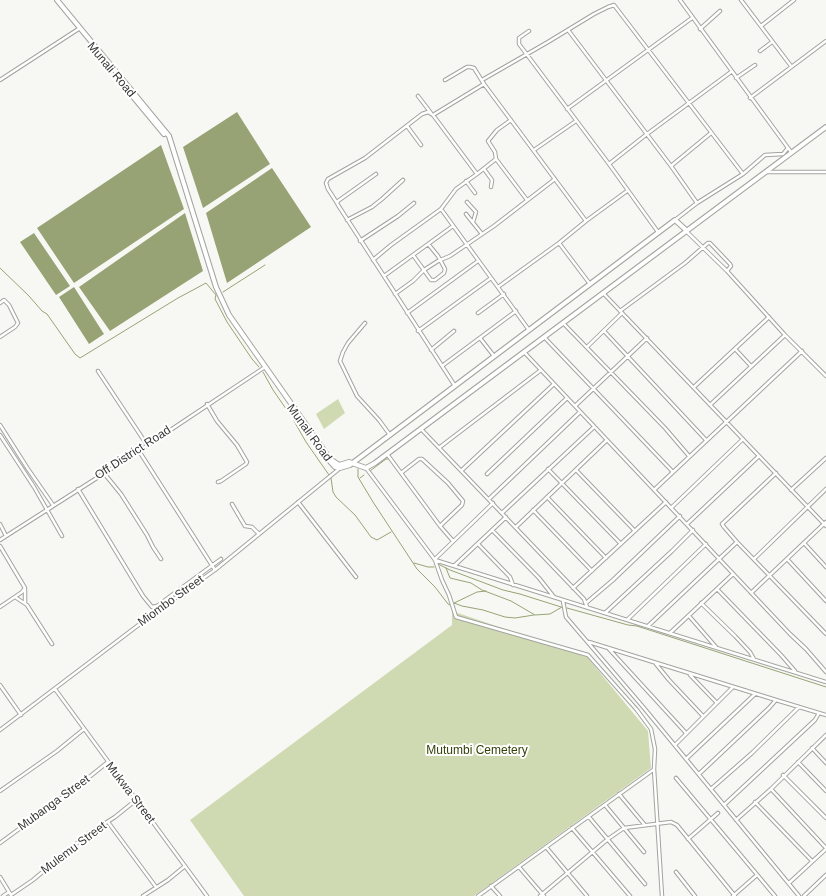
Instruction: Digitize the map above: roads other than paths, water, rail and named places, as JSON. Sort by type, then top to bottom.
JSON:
[{"type":"main road","name":"Munali Road","points":[[54,0],[169,140],[217,291],[229,315],[328,460],[335,467],[340,468],[353,463]]},
{"type":"main road","name":"Munali Road","points":[[57,0],[79,29]]},
{"type":"main road","points":[[353,463],[366,468],[387,454],[764,172],[790,150],[826,127]]},
{"type":"main road","points":[[353,463],[675,220],[686,230]]},
{"type":"main road","name":"Munali Road","points":[[264,368],[330,459],[339,465],[349,462],[353,463]]},
{"type":"street","points":[[675,220],[697,203],[743,174],[765,155],[783,154],[790,150],[750,98],[680,0]]},
{"type":"street","points":[[740,0],[791,66]]},
{"type":"street","points":[[761,26],[794,0]]},
{"type":"street","points":[[482,80],[608,7],[614,5],[743,174]]},
{"type":"street","points":[[700,29],[720,11]]},
{"type":"street","points":[[567,109],[692,18]]},
{"type":"street","points":[[0,80],[79,29]]},
{"type":"street","points":[[568,30],[671,166],[697,203]]},
{"type":"street","points":[[529,31],[520,37],[518,41],[526,55],[609,164],[658,232]]},
{"type":"street","points":[[750,98],[826,41]]},
{"type":"street","points":[[760,51],[772,42]]},
{"type":"street","points":[[736,78],[755,65]]},
{"type":"street","points":[[445,80],[470,67],[474,68],[484,84],[586,221]]},
{"type":"street","points":[[609,164],[647,134],[732,72]]},
{"type":"street","points":[[455,386],[360,241],[328,189],[326,183],[328,179],[338,175],[365,158],[422,114],[428,112],[432,114],[484,84]]},
{"type":"street","points":[[418,96],[477,174]]},
{"type":"street","points":[[511,120],[497,130],[488,141],[495,152],[496,160],[527,200]]},
{"type":"street","points":[[534,150],[576,121]]},
{"type":"street","points":[[407,126],[421,145]]},
{"type":"street","points":[[671,166],[711,133]]},
{"type":"street","points":[[373,260],[391,244],[441,209],[456,190],[466,181],[496,160]]},
{"type":"street","points":[[484,169],[492,180],[491,187]]},
{"type":"street","points":[[764,172],[826,172]]},
{"type":"street","points":[[337,203],[376,174]]},
{"type":"street","points":[[347,220],[372,207],[403,180]]},
{"type":"street","points":[[395,294],[413,281],[424,270],[450,256],[555,180]]},
{"type":"street","points":[[466,181],[475,193]]},
{"type":"street","points":[[498,287],[627,191]]},
{"type":"street","points":[[467,202],[476,212],[473,222]]},
{"type":"street","points":[[360,241],[398,216],[414,203]]},
{"type":"street","points":[[441,209],[529,330]]},
{"type":"street","points":[[466,214],[482,234]]},
{"type":"street","points":[[384,276],[453,226]]},
{"type":"street","points":[[686,230],[727,271],[785,335],[826,376]]},
{"type":"street","points":[[559,243],[590,284]]},
{"type":"street","points":[[587,347],[621,312],[710,243],[730,264],[731,266],[727,271]]},
{"type":"street","points":[[413,255],[431,280],[435,280],[445,272],[441,260],[429,244]]},
{"type":"street","points":[[407,313],[478,260]]},
{"type":"street","points":[[418,331],[491,278]]},
{"type":"street","points":[[603,292],[825,524],[751,593]]},
{"type":"street","points":[[478,313],[504,294]]},
{"type":"street","points":[[0,303],[4,300],[9,305],[18,323],[15,327],[0,337]]},
{"type":"street","points":[[442,366],[516,311]]},
{"type":"street","points":[[694,388],[736,350],[769,317]]},
{"type":"street","points":[[365,323],[348,343],[340,361],[357,396],[377,416],[390,434]]},
{"type":"street","points":[[563,323],[689,456]]},
{"type":"street","points":[[431,350],[454,330]]},
{"type":"street","points":[[604,331],[706,440]]},
{"type":"street","points":[[710,405],[785,335]]},
{"type":"street","points":[[544,337],[673,472]]},
{"type":"street","points":[[480,338],[494,356]]},
{"type":"street","points":[[575,406],[647,338]]},
{"type":"street","points":[[736,350],[751,366]]},
{"type":"street","points":[[654,490],[802,351]]},
{"type":"street","points":[[524,352],[751,593],[806,649],[826,672]]},
{"type":"street","name":"Off District Road","points":[[0,540],[264,368]]},
{"type":"street","points":[[440,447],[541,370]]},
{"type":"street","points":[[98,371],[147,445]]},
{"type":"street","points":[[462,470],[554,384]]},
{"type":"street","points":[[487,474],[567,398]]},
{"type":"street","points":[[207,404],[217,421],[237,445],[247,462],[218,482]]},
{"type":"street","points":[[489,499],[580,412]]},
{"type":"street","points":[[0,425],[30,473],[53,505]]},
{"type":"street","points":[[502,513],[594,427]]},
{"type":"street","points":[[421,429],[462,470],[573,588],[586,603],[587,608]]},
{"type":"street","points":[[0,435],[24,469],[62,536]]},
{"type":"street","points":[[671,508],[743,439]]},
{"type":"street","points":[[516,527],[607,440]]},
{"type":"street","points":[[139,450],[215,570]]},
{"type":"street","points":[[387,454],[452,542]]},
{"type":"street","points":[[687,524],[759,456]]},
{"type":"street","points":[[791,490],[826,458]]},
{"type":"street","points":[[401,473],[421,459],[448,483],[463,501],[462,505],[440,526]]},
{"type":"street","name":"Miombo Street","points":[[0,730],[157,611],[215,570],[340,468]]},
{"type":"street","points":[[366,468],[435,560],[456,617],[588,655],[637,710],[651,729],[655,749],[654,770],[662,896]]},
{"type":"street","points":[[548,469],[620,544]]},
{"type":"street","points":[[576,470],[635,531]]},
{"type":"street","points":[[103,472],[121,494],[161,559]]},
{"type":"street","points":[[776,473],[722,524],[737,542],[826,634]]},
{"type":"street","points":[[78,489],[143,596],[152,608],[157,606],[221,559]]},
{"type":"street","points":[[754,559],[826,489]]},
{"type":"street","points":[[547,497],[606,558]]},
{"type":"street","points":[[298,502],[356,577]]},
{"type":"street","points":[[573,588],[666,502]]},
{"type":"street","points":[[435,560],[493,503]]},
{"type":"street","points":[[232,504],[245,526],[252,527],[259,534]]},
{"type":"street","points":[[533,510],[592,571]]},
{"type":"street","points":[[586,603],[680,516]]},
{"type":"street","points":[[454,566],[506,517]]},
{"type":"street","points":[[0,524],[6,536]]},
{"type":"street","points":[[492,530],[539,578],[554,598]]},
{"type":"street","points":[[605,613],[693,530]]},
{"type":"street","points":[[648,626],[737,542]]},
{"type":"street","points":[[804,543],[826,566]]},
{"type":"street","points":[[478,544],[510,577],[512,585]]},
{"type":"street","points":[[627,620],[706,544]]},
{"type":"street","points":[[0,546],[25,586],[25,603]]},
{"type":"street","points":[[787,559],[826,601]]},
{"type":"street","points":[[435,560],[670,634],[795,671],[826,682]]},
{"type":"street","points":[[670,634],[733,574]]},
{"type":"street","points":[[0,607],[25,589]]},
{"type":"street","points":[[717,589],[795,671]]},
{"type":"street","points":[[15,597],[25,603],[52,644]]},
{"type":"street","points":[[563,600],[566,617],[589,642],[799,896]]},
{"type":"street","points":[[701,603],[740,641],[755,660]]},
{"type":"street","points":[[689,616],[717,648]]},
{"type":"street","points":[[589,642],[826,715]]},
{"type":"street","points":[[607,648],[686,733]]},
{"type":"street","points":[[588,655],[594,649]]},
{"type":"street","points":[[615,650],[616,658]]},
{"type":"street","points":[[656,663],[669,680],[703,716]]},
{"type":"street","points":[[690,674],[717,703]]},
{"type":"street","points":[[697,676],[698,683]]},
{"type":"street","points":[[0,686],[21,715]]},
{"type":"street","points":[[674,745],[733,687]]},
{"type":"street","name":"Mukwa Street","points":[[55,689],[207,896]]},
{"type":"street","points":[[686,759],[755,694]]},
{"type":"street","points":[[699,774],[776,700]]},
{"type":"street","points":[[710,789],[752,753],[799,707]]},
{"type":"street","points":[[724,805],[795,740],[815,720],[819,713]]},
{"type":"street","points":[[0,791],[84,729]]},
{"type":"street","points":[[736,820],[826,735]]},
{"type":"street","points":[[812,748],[826,763]]},
{"type":"street","name":"Mubanga Street","points":[[0,843],[108,762]]},
{"type":"street","points":[[798,762],[826,791]]},
{"type":"street","points":[[478,896],[654,770]]},
{"type":"street","points":[[783,775],[826,818]]},
{"type":"street","points":[[676,778],[775,896]]},
{"type":"street","points":[[771,788],[826,848],[789,883]]},
{"type":"street","points":[[619,794],[645,824]]},
{"type":"street","name":"Mulemu Street","points":[[11,896],[33,880],[88,834],[108,822],[136,800]]},
{"type":"street","points":[[755,802],[812,861]]},
{"type":"street","points":[[604,805],[644,852]]},
{"type":"street","points":[[688,839],[718,813]]},
{"type":"street","points":[[589,816],[645,884]]},
{"type":"street","points":[[108,822],[156,887]]},
{"type":"street","points":[[519,866],[542,895],[567,873],[624,828],[645,824],[671,822],[675,823],[734,896],[757,875]]},
{"type":"street","points":[[572,828],[630,896]]},
{"type":"street","points":[[546,847],[587,896]]},
{"type":"street","points":[[143,896],[168,880],[185,866]]},
{"type":"street","points":[[676,872],[695,896]]},
{"type":"street","points":[[804,896],[826,875]]},
{"type":"street","points":[[0,877],[11,896]]},
{"type":"street","points":[[491,886],[500,896]]},
{"type":"street","points":[[3,896],[9,892]]},
{"type":"waterway","points":[[223,292],[265,265]]},
{"type":"waterway","points":[[0,268],[42,311],[47,314],[75,354],[80,358],[178,298],[206,283],[216,295],[215,299],[227,322],[259,367]]},
{"type":"waterway","points":[[263,372],[273,390],[291,416]]},
{"type":"waterway","points":[[294,421],[306,442],[329,475]]},
{"type":"waterway","points":[[370,471],[388,459]]},
{"type":"waterway","points":[[358,469],[358,477],[417,569],[435,587],[448,604],[450,605],[477,592],[486,591]]},
{"type":"waterway","points":[[360,478],[364,475]]},
{"type":"waterway","points":[[331,478],[333,492],[336,497],[355,515],[371,537],[377,540],[391,532]]},
{"type":"waterway","points":[[414,563],[434,567]]},
{"type":"waterway","points":[[438,564],[503,590],[561,607]]},
{"type":"waterway","points":[[446,568],[450,578],[471,583],[482,590],[511,601],[535,615],[550,614],[562,607]]},
{"type":"waterway","points":[[454,603],[505,617],[515,618],[534,615]]},
{"type":"waterway","points":[[567,608],[628,625],[637,626],[826,687]]},
{"type":"park label","name":"Mutumbi Cemetery","points":[[477,751]]}]
